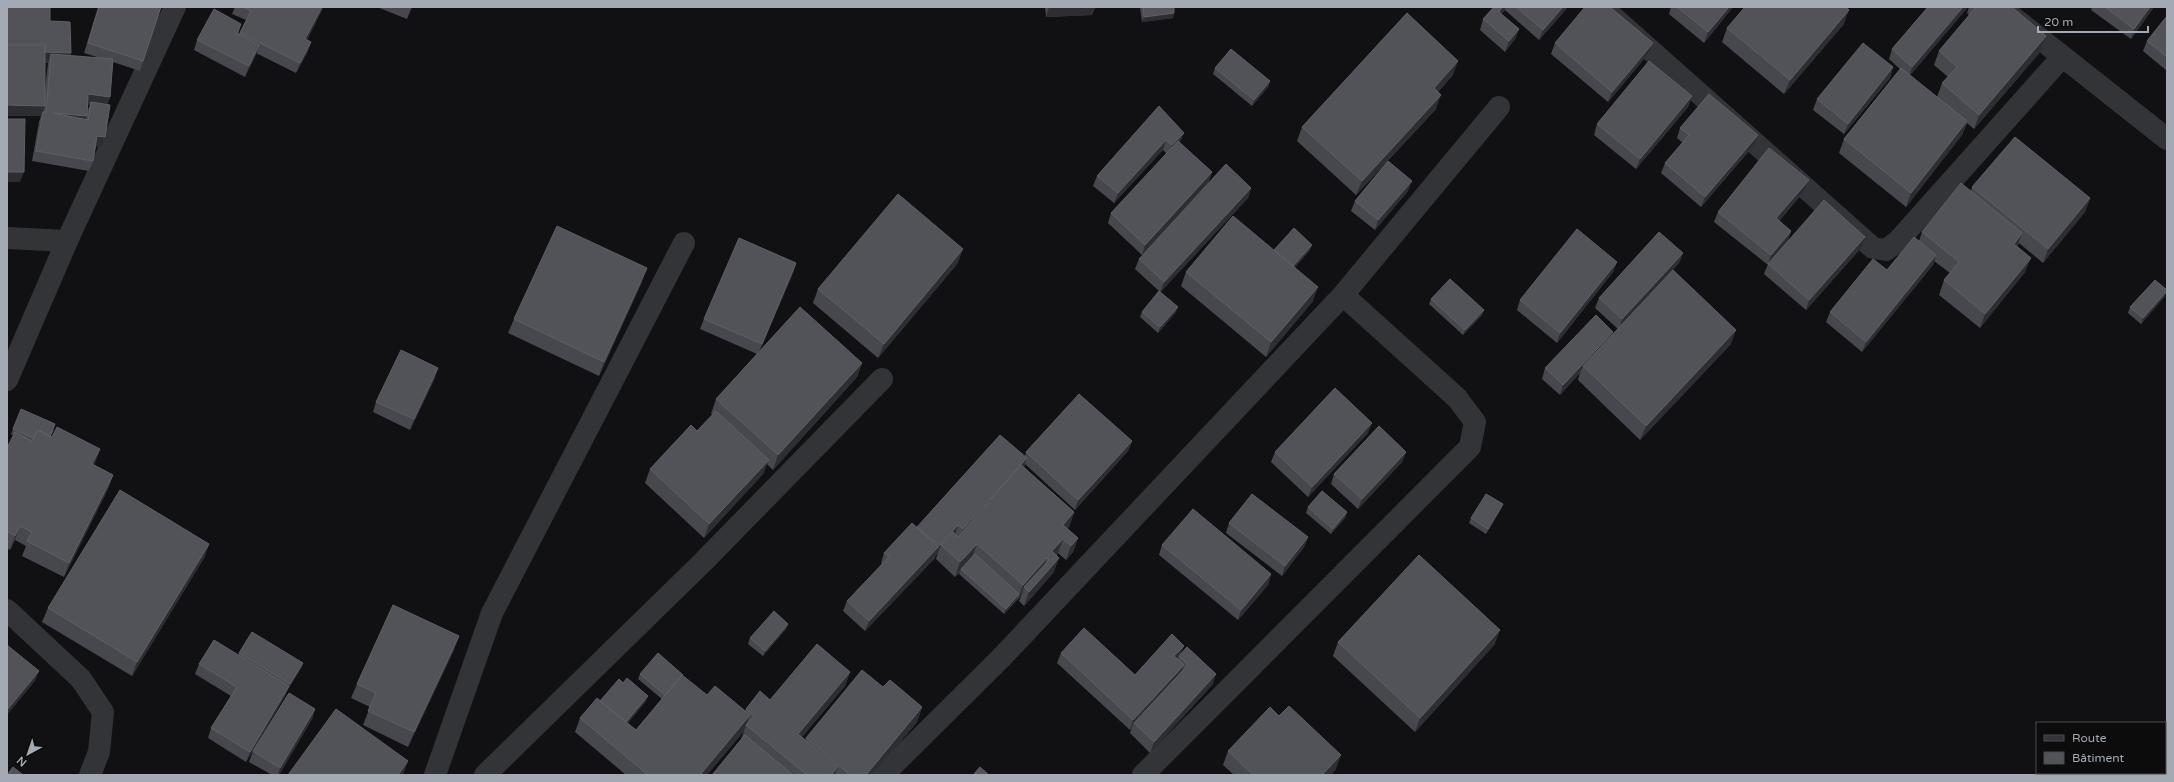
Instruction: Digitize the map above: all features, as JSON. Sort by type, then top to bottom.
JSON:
[{"type":"street","points":[[7,380],[67,241],[175,7]]},
{"type":"street","points":[[1602,7],[1873,248],[1886,250],[1898,242],[2062,57]]},
{"type":"street","points":[[2000,7],[2167,140]]},
{"type":"street","points":[[882,775],[1002,657],[1343,295],[1499,107]]},
{"type":"street","points":[[7,238],[67,241]]},
{"type":"street","points":[[436,775],[492,613],[684,243]]},
{"type":"street","points":[[1143,775],[1470,446],[1476,422],[1456,398],[1343,295]]},
{"type":"street","points":[[485,775],[703,562],[882,379]]},
{"type":"street","points":[[7,610],[81,679],[103,712],[99,752],[90,775]]},
{"type":"building","points":[[7,7],[50,7],[50,21],[70,22],[71,53],[45,52],[46,44],[7,44]]},
{"type":"building","points":[[99,7],[161,7],[143,61],[88,43]]},
{"type":"building","points":[[243,7],[322,7],[305,39],[311,42],[300,63],[240,33],[251,11]]},
{"type":"building","points":[[1143,7],[1174,7],[1174,13],[1144,17]]},
{"type":"building","points":[[1494,7],[1502,7],[1499,12],[1519,29],[1509,41],[1483,19]]},
{"type":"building","points":[[1516,7],[1563,7],[1543,30]]},
{"type":"building","points":[[1585,7],[1610,7],[1653,43],[1612,92],[1555,43]]},
{"type":"building","points":[[1677,7],[1729,7],[1708,32]]},
{"type":"building","points":[[1745,7],[1846,7],[1849,10],[1790,80],[1727,28]]},
{"type":"building","points":[[1928,7],[1963,7],[1912,67],[1892,49]]},
{"type":"building","points":[[1976,7],[2012,7],[2046,36],[1979,115],[1942,83],[1957,67],[1939,51]]},
{"type":"building","points":[[2105,7],[2150,7],[2134,29]]},
{"type":"building","points":[[214,9],[241,24],[237,33],[259,45],[249,66],[197,40]]},
{"type":"building","points":[[1407,13],[1458,61],[1434,88],[1441,95],[1362,181],[1302,127]]},
{"type":"building","points":[[2167,16],[2167,57],[2147,41]]},
{"type":"building","points":[[1863,43],[1893,67],[1848,124],[1817,99]]},
{"type":"building","points":[[7,45],[45,45],[45,106],[7,105]]},
{"type":"building","points":[[1231,49],[1270,81],[1254,100],[1215,68]]},
{"type":"building","points":[[51,54],[113,59],[110,97],[88,94],[87,116],[53,113],[88,120],[91,102],[110,105],[105,137],[97,136],[93,161],[36,151],[43,112],[46,112]]},
{"type":"building","points":[[1649,61],[1692,96],[1640,159],[1597,124]]},
{"type":"building","points":[[1901,68],[1967,121],[1911,193],[1844,139]]},
{"type":"building","points":[[1709,94],[1758,135],[1705,197],[1665,163],[1689,135],[1680,128]]},
{"type":"building","points":[[1159,106],[1184,133],[1172,145],[1166,140],[1118,193],[1097,176]]},
{"type":"building","points":[[7,119],[25,119],[24,172],[7,172]]},
{"type":"building","points":[[2015,137],[2090,198],[2048,249],[1972,187]]},
{"type":"building","points":[[1178,141],[1212,172],[1145,245],[1111,213]]},
{"type":"building","points":[[1769,148],[1809,180],[1776,218],[1791,231],[1771,255],[1718,212]]},
{"type":"building","points":[[1388,161],[1412,181],[1378,220],[1355,201]]},
{"type":"building","points":[[1226,164],[1251,188],[1164,282],[1139,259]]},
{"type":"building","points":[[1961,183],[2022,233],[2014,244],[2031,258],[1985,314],[1944,280],[1959,262],[1922,232]]},
{"type":"building","points":[[898,194],[963,249],[884,344],[818,289]]},
{"type":"building","points":[[1824,200],[1865,237],[1809,300],[1768,264]]},
{"type":"building","points":[[1233,216],[1318,287],[1271,342],[1186,272]]},
{"type":"building","points":[[557,226],[647,268],[604,362],[514,319]]},
{"type":"building","points":[[1294,228],[1312,245],[1293,266],[1274,250]]},
{"type":"building","points":[[1577,229],[1617,262],[1560,333],[1520,300]]},
{"type":"building","points":[[1659,232],[1683,253],[1622,319],[1599,298]]},
{"type":"building","points":[[1914,237],[1936,255],[1866,342],[1830,312],[1873,259],[1887,270]]},
{"type":"building","points":[[739,238],[796,263],[762,344],[704,319]]},
{"type":"building","points":[[1673,270],[1736,330],[1646,426],[1583,366]]},
{"type":"building","points":[[1450,279],[1484,310],[1465,330],[1431,299]]},
{"type":"building","points":[[2155,280],[2167,291],[2143,318],[2130,307]]},
{"type":"building","points":[[1159,291],[1178,307],[1160,327],[1142,312]]},
{"type":"building","points":[[800,307],[862,363],[778,455],[716,399]]},
{"type":"building","points":[[1596,315],[1613,332],[1563,385],[1545,368]]},
{"type":"building","points":[[401,350],[438,368],[414,419],[376,402]]},
{"type":"building","points":[[1335,388],[1372,423],[1312,487],[1275,452]]},
{"type":"building","points":[[1079,394],[1132,441],[1078,500],[1026,452]]},
{"type":"building","points":[[21,409],[55,424],[50,437],[38,430],[33,438],[13,429]]},
{"type":"building","points":[[716,411],[769,460],[709,524],[650,469],[691,425],[697,431]]},
{"type":"building","points":[[1379,426],[1406,452],[1362,499],[1334,474]]},
{"type":"building","points":[[57,427],[100,449],[92,464],[113,475],[69,563],[27,541],[32,532],[20,526],[15,536],[7,531],[7,448],[15,432],[32,441],[38,430],[52,437]]},
{"type":"building","points":[[1000,435],[1027,458],[963,529],[958,525],[939,546],[917,527]]},
{"type":"building","points":[[1021,465],[1074,512],[1063,525],[1078,538],[1071,546],[1063,539],[1052,551],[1059,558],[1029,592],[1024,587],[1049,560],[1047,558],[1023,585],[977,544],[960,562],[941,545],[953,532],[958,537]]},
{"type":"building","points":[[120,490],[209,544],[137,662],[48,608]]},
{"type":"building","points":[[1322,491],[1347,512],[1333,529],[1308,507]]},
{"type":"building","points":[[1252,494],[1308,537],[1285,566],[1229,523]]},
{"type":"building","points":[[1486,494],[1503,504],[1488,529],[1471,518]]},
{"type":"building","points":[[1193,509],[1271,574],[1241,610],[1162,545]]},
{"type":"building","points":[[912,523],[938,547],[869,621],[847,601],[889,557],[884,553]]},
{"type":"building","points":[[975,554],[1019,594],[1006,609],[961,569]]},
{"type":"building","points":[[1419,555],[1500,630],[1420,718],[1338,642]]},
{"type":"building","points":[[393,605],[459,636],[414,732],[368,711],[376,693],[357,684]]},
{"type":"building","points":[[774,611],[788,624],[765,651],[750,638]]},
{"type":"building","points":[[1084,628],[1135,675],[1172,634],[1184,646],[1174,656],[1184,665],[1133,720],[1061,653]]},
{"type":"building","points":[[252,632],[303,663],[290,684],[239,653]]},
{"type":"building","points":[[214,640],[289,686],[250,752],[211,728],[237,687],[199,664]]},
{"type":"building","points":[[817,644],[850,672],[798,734],[838,767],[831,775],[807,775],[746,725],[754,716],[746,709],[760,691],[770,700]]},
{"type":"building","points":[[7,645],[39,671],[7,710]]},
{"type":"building","points":[[1187,647],[1216,674],[1154,742],[1134,723],[1188,665],[1179,656]]},
{"type":"building","points":[[658,653],[683,675],[665,695],[640,674]]},
{"type":"building","points":[[862,670],[883,687],[890,680],[922,707],[866,775],[850,775],[806,738]]},
{"type":"building","points":[[682,675],[707,695],[715,686],[750,715],[700,775],[648,775],[580,718],[597,698],[636,730]]},
{"type":"building","points":[[627,678],[648,696],[626,722],[600,701],[619,679],[623,683]]},
{"type":"building","points":[[289,693],[315,709],[280,768],[253,751]]},
{"type":"building","points":[[1289,706],[1341,755],[1322,775],[1253,775],[1228,751],[1270,707],[1279,716]]},
{"type":"building","points":[[336,709],[408,761],[398,775],[288,775]]},
{"type":"building","points":[[745,735],[793,775],[712,775]]},
{"type":"building","points":[[13,767],[23,775],[7,775]]},
{"type":"building","points":[[980,767],[989,775],[973,775]]},
{"type":"building","points":[[2161,774],[2162,775],[2136,775]]}]
